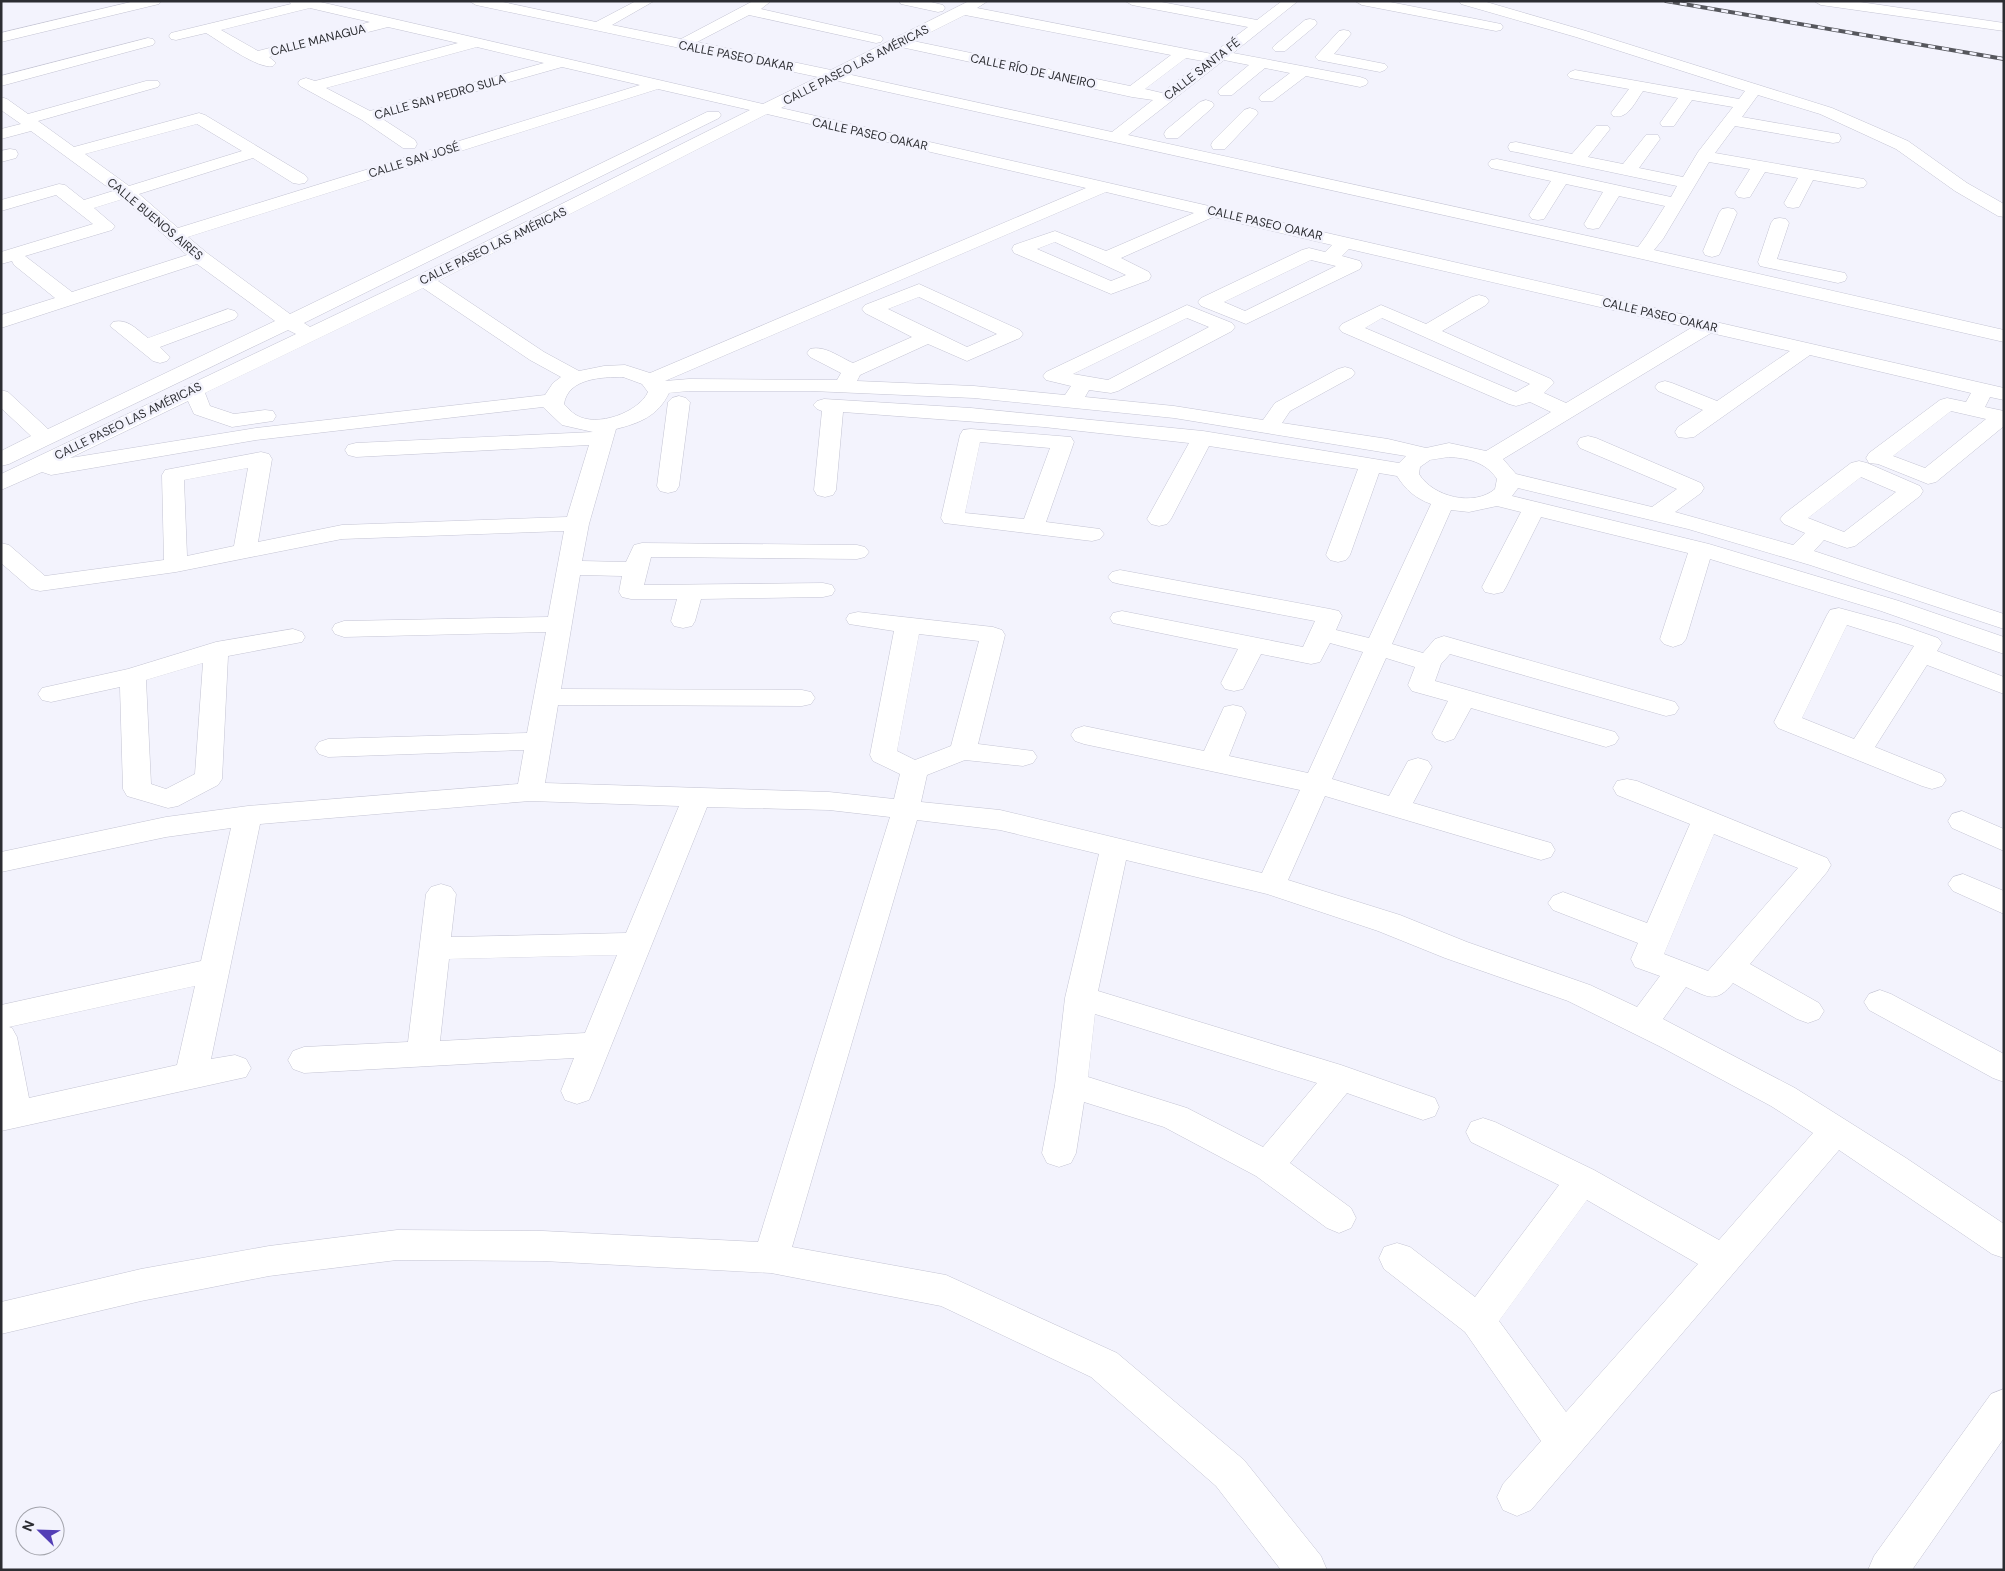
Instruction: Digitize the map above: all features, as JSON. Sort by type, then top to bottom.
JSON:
[{"type":"street","points":[[1,38],[154,1]]},
{"type":"street","name":"CALLE PASEO DAKAR","points":[[476,1],[808,70],[1114,138]]},
{"type":"street","points":[[512,10],[530,1]]},
{"type":"street","points":[[597,27],[647,1]]},
{"type":"street","points":[[681,45],[764,1]]},
{"type":"street","points":[[906,1],[951,6],[1183,53],[1262,64],[1360,82]]},
{"type":"street","name":"CALLE PASEO LAS AMÉRICAS","points":[[1,483],[187,381],[288,322],[808,70],[951,6],[981,1]]},
{"type":"street","points":[[1132,1],[1259,25]]},
{"type":"street","name":"CALLE SANTA FÉ","points":[[1114,138],[1291,1]]},
{"type":"street","points":[[1362,1],[1424,8],[1503,28]]},
{"type":"street","points":[[1466,1],[1581,34],[1754,90],[1826,111],[1874,130],[1902,145],[1961,187],[2004,212]]},
{"type":"street","points":[[1821,1],[2004,27]]},
{"type":"street","points":[[176,36],[303,3],[765,110]]},
{"type":"street","points":[[776,16],[797,5]]},
{"type":"street","name":"CALLE PASEO LAS AMÉRICAS","points":[[1,459],[45,438],[309,334],[424,280],[902,43],[951,6]]},
{"type":"street","points":[[748,10],[876,39]]},
{"type":"street","name":"CALLE MANAGUA","points":[[208,28],[262,60],[389,22]]},
{"type":"street","points":[[1280,48],[1310,23]]},
{"type":"street","points":[[1323,57],[1344,34]]},
{"type":"street","points":[[1240,39],[1380,67]]},
{"type":"street","points":[[1,81],[148,42]]},
{"type":"street","name":"CALLE SAN PEDRO SULA","points":[[478,42],[307,83],[368,117],[562,63]]},
{"type":"street","name":"CALLE RÍO DE JANEIRO","points":[[902,43],[1164,98]]},
{"type":"street","points":[[1132,92],[1183,53]]},
{"type":"street","points":[[104,55],[120,64]]},
{"type":"street","points":[[1226,92],[1262,64]]},
{"type":"street","points":[[1267,98],[1302,72]]},
{"type":"street","points":[[1,134],[29,123],[159,88],[136,74]]},
{"type":"street","points":[[1575,75],[1743,104]]},
{"type":"street","name":"CALLE SAN JOSÉ","points":[[174,235],[654,85]]},
{"type":"street","points":[[1619,113],[1639,86]]},
{"type":"street","points":[[1648,246],[1704,156],[1754,90]]},
{"type":"street","points":[[1668,123],[1688,95]]},
{"type":"street","name":"CALLE BUENOS AIRES","points":[[1,102],[126,193],[200,257],[288,322],[309,334]]},
{"type":"street","points":[[1172,134],[1206,105]]},
{"type":"street","name":"CALLE PASEO OAKAR","points":[[765,110],[1106,186],[2004,394]]},
{"type":"street","points":[[1219,145],[1250,113]]},
{"type":"street","points":[[71,153],[196,114],[253,153],[299,179]]},
{"type":"street","points":[[368,117],[410,144]]},
{"type":"street","points":[[1731,120],[1833,138]]},
{"type":"street","points":[[1131,125],[1280,158]]},
{"type":"street","points":[[1577,159],[1602,129]]},
{"type":"street","points":[[1114,138],[1648,246],[2004,336]]},
{"type":"street","points":[[1628,170],[1652,139]]},
{"type":"street","points":[[1,147],[10,154],[1,156]]},
{"type":"street","points":[[1516,147],[1687,183]]},
{"type":"street","points":[[82,206],[253,153]]},
{"type":"street","points":[[1704,156],[1858,183]]},
{"type":"street","points":[[1498,164],[1675,203]]},
{"type":"street","points":[[1744,193],[1760,166]]},
{"type":"street","points":[[1793,203],[1808,174]]},
{"type":"street","points":[[1538,215],[1560,178]]},
{"type":"street","points":[[356,450],[604,431],[648,411],[654,391],[1106,186]]},
{"type":"street","points":[[1,206],[59,189],[106,226],[1,258]]},
{"type":"street","points":[[1593,224],[1614,189]]},
{"type":"street","points":[[1106,258],[1142,276],[1111,288],[1021,249],[1056,236],[1106,258],[1213,211]]},
{"type":"street","points":[[1712,251],[1728,213]]},
{"type":"street","points":[[1767,262],[1780,224]]},
{"type":"street","points":[[1329,258],[1347,242]]},
{"type":"street","points":[[1648,246],[1730,254]]},
{"type":"street","points":[[1309,254],[1329,258],[1353,264],[1246,318],[1208,302],[1309,254]]},
{"type":"street","points":[[1,322],[200,257]]},
{"type":"street","points":[[1748,258],[1838,277]]},
{"type":"street","points":[[21,261],[70,300]]},
{"type":"street","points":[[424,280],[537,356],[563,388]]},
{"type":"street","points":[[920,290],[1013,334],[967,355],[928,337],[872,309],[920,290]]},
{"type":"street","points":[[1428,331],[1479,301]]},
{"type":"street","points":[[1381,310],[1544,383],[1530,394],[1516,400],[1349,328],[1381,310]]},
{"type":"street","points":[[1187,311],[1225,327],[1111,387],[1083,383],[1053,376],[1187,311]]},
{"type":"street","points":[[146,346],[228,315]]},
{"type":"street","points":[[120,326],[187,381],[201,410],[232,420],[394,400],[563,388]]},
{"type":"street","points":[[1488,459],[1708,326]]},
{"type":"street","points":[[843,388],[928,337]]},
{"type":"street","points":[[1686,432],[1806,349]]},
{"type":"street","points":[[817,353],[843,388],[825,490]]},
{"type":"street","points":[[20,473],[256,434],[563,388],[588,374],[614,371],[637,374],[654,391],[679,402],[756,401],[843,388],[1020,418],[1203,437],[1407,471]]},
{"type":"street","points":[[1269,427],[1282,407],[1346,373]]},
{"type":"street","points":[[1070,402],[1083,383]]},
{"type":"street","points":[[654,391],[689,385],[974,392],[1174,412],[1388,446],[1425,454]]},
{"type":"street","points":[[1665,387],[1719,409]]},
{"type":"street","points":[[563,388],[553,406],[557,413],[566,419],[604,431]]},
{"type":"street","points":[[1974,410],[1983,390]]},
{"type":"street","points":[[1530,394],[1567,411]]},
{"type":"street","points":[[1,396],[45,438]]},
{"type":"street","points":[[668,486],[679,402]]},
{"type":"street","points":[[1947,404],[1974,410],[2002,417],[1928,477],[1877,458],[1947,404]]},
{"type":"street","points":[[1012,438],[1020,418]]},
{"type":"street","points":[[530,792],[577,524],[604,431]]},
{"type":"street","points":[[1033,527],[1063,442],[971,436],[952,518],[1092,534]]},
{"type":"street","points":[[1159,519],[1203,437]]},
{"type":"street","points":[[1588,443],[1693,488],[1656,515]]},
{"type":"street","points":[[1449,450],[1488,459],[1504,471],[1508,479],[1508,487],[1504,494],[1495,499],[1471,505],[1444,502],[1431,498],[1416,489],[1408,478],[1407,471],[1410,464],[1416,458],[1425,454],[1449,450]]},
{"type":"street","points":[[176,565],[173,475],[261,459],[245,552]]},
{"type":"street","points":[[1338,555],[1371,464]]},
{"type":"street","points":[[1508,479],[1656,515],[1798,554],[2004,622]]},
{"type":"street","points":[[1495,499],[1533,510],[1700,549],[1893,619],[2004,646]]},
{"type":"street","points":[[1271,885],[1444,502]]},
{"type":"street","points":[[1494,586],[1533,510]]},
{"type":"street","points":[[1,550],[40,584],[176,565],[342,532],[577,524]]},
{"type":"street","points":[[1798,554],[1820,530]]},
{"type":"street","points":[[1673,639],[1700,549]]},
{"type":"street","points":[[823,590],[631,592],[642,550],[857,552]]},
{"type":"street","points":[[569,568],[636,569]]},
{"type":"street","points":[[1120,577],[1330,616],[1311,656],[1122,618]]},
{"type":"street","points":[[683,621],[691,592]]},
{"type":"street","points":[[1859,751],[1929,643],[1893,619],[1839,615],[1788,722],[1859,751],[1932,780]]},
{"type":"street","points":[[858,619],[993,635],[963,751]]},
{"type":"street","points":[[344,629],[559,624]]},
{"type":"street","points":[[908,625],[883,754],[914,770],[963,751],[1023,757]]},
{"type":"street","points":[[1322,634],[1429,663]]},
{"type":"street","points":[[50,694],[133,676],[216,650],[293,637]]},
{"type":"street","points":[[1234,683],[1253,644]]},
{"type":"street","points":[[1606,738],[1421,685],[1429,663],[1444,644],[1666,708]]},
{"type":"street","points":[[167,813],[208,778],[216,650]]},
{"type":"street","points":[[1922,654],[2004,686]]},
{"type":"street","points":[[133,676],[137,789],[167,813]]},
{"type":"street","points":[[547,697],[802,698]]},
{"type":"street","points":[[1445,733],[1463,697]]},
{"type":"street","points":[[1213,762],[1233,713]]},
{"type":"street","points":[[1084,735],[1316,784],[1541,850]]},
{"type":"street","points":[[328,748],[539,741]]},
{"type":"street","points":[[1396,807],[1418,767]]},
{"type":"street","points":[[771,1258],[906,809],[914,770]]},
{"type":"street","points":[[1627,788],[1817,865],[1713,986],[1646,959],[1706,821]]},
{"type":"street","points":[[1,862],[167,813],[248,816],[530,792],[829,801],[1000,820],[1271,885],[1389,923],[1456,950],[1579,993],[1784,1097],[2004,1243]]},
{"type":"street","points":[[576,1092],[696,797]]},
{"type":"street","points":[[191,1075],[248,816]]},
{"type":"street","points":[[1962,821],[2004,841]]},
{"type":"street","points":[[1060,1153],[1071,1085],[1081,998],[1114,847]]},
{"type":"street","points":[[1964,884],[2004,903]]},
{"type":"street","points":[[423,1054],[440,894]]},
{"type":"street","points":[[1563,903],[1655,938]]},
{"type":"street","points":[[434,948],[637,944]]},
{"type":"street","points":[[1730,967],[1808,1011]]},
{"type":"street","points":[[1,1017],[214,970]]},
{"type":"street","points":[[1642,1024],[1680,972]]},
{"type":"street","points":[[1081,998],[1341,1078],[1423,1107]]},
{"type":"street","points":[[1880,1002],[2004,1069]]},
{"type":"street","points":[[1,1037],[9,1116],[191,1075],[235,1068]]},
{"type":"street","points":[[304,1060],[596,1045]]},
{"type":"street","points":[[1268,1166],[1341,1078]]},
{"type":"street","points":[[1071,1085],[1175,1117],[1268,1166],[1339,1218]]},
{"type":"street","points":[[1517,1497],[1836,1130]]},
{"type":"street","points":[[1483,1132],[1582,1180],[1723,1260]]},
{"type":"street","points":[[1478,1321],[1582,1180]]},
{"type":"street","points":[[1,1318],[141,1285],[270,1261],[397,1245],[542,1246],[771,1258],[946,1291],[1104,1365],[1230,1473],[1307,1570]]},
{"type":"street","points":[[1397,1258],[1478,1321],[1564,1442]]},
{"type":"street","points":[[1888,1570],[2004,1406]]},
{"type":"railway","points":[[1666,1],[2004,59]]}]
